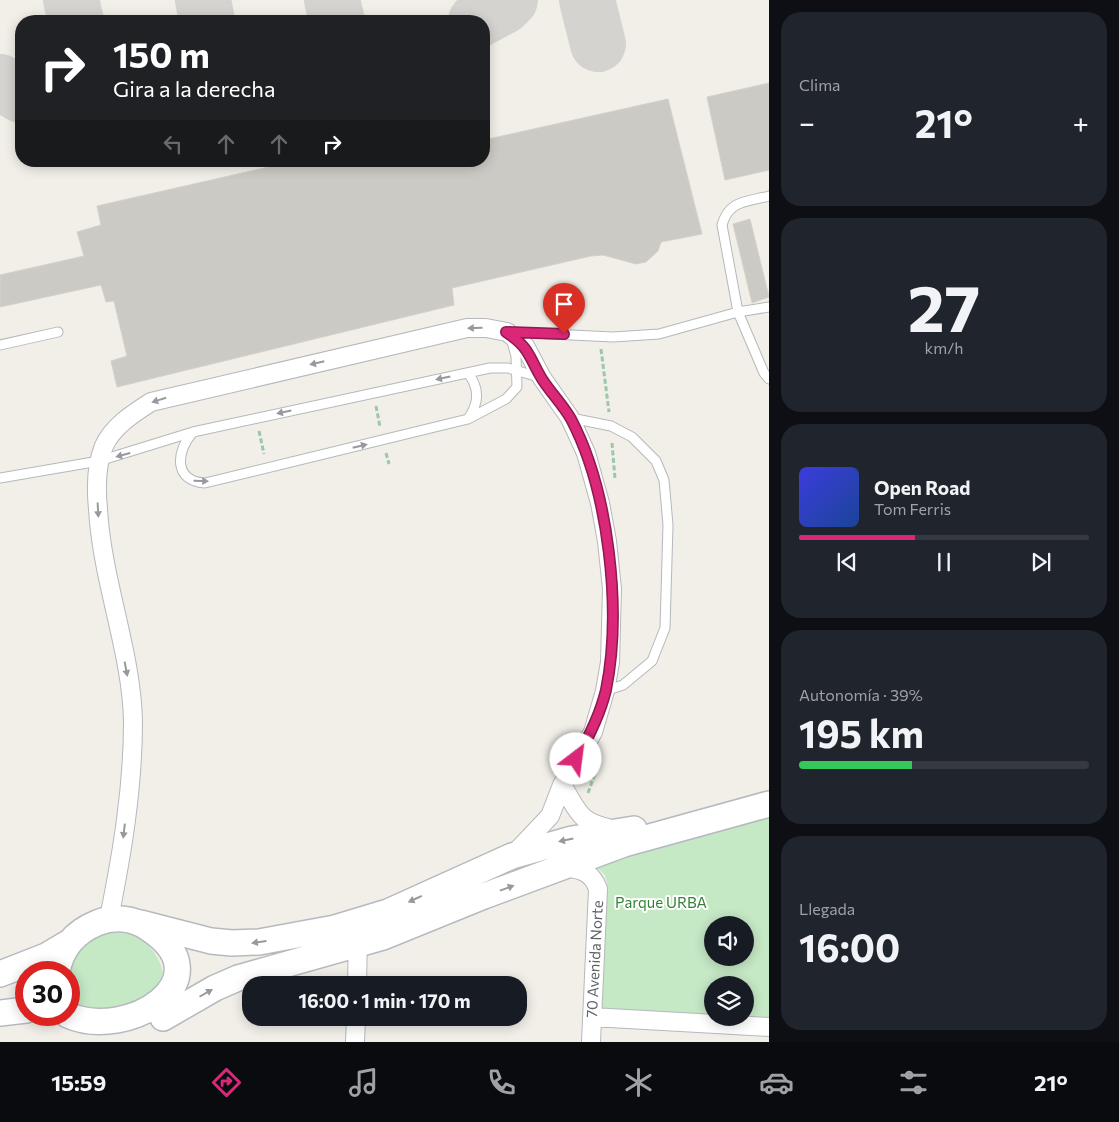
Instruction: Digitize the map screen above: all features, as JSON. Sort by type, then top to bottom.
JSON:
[{"type":"main road","points":[[0,974],[46,956],[68,942],[83,928],[109,918],[141,923],[211,941],[246,943],[358,933],[383,937],[448,910],[624,844],[769,804]]},
{"type":"main road","points":[[77,1026],[91,1038],[129,1038],[152,1028],[163,1018],[215,988],[358,933],[388,912],[512,856],[572,839],[735,812]]},
{"type":"main road","points":[[141,923],[158,934],[170,950],[177,967],[177,986],[172,1004],[163,1018]]},
{"type":"main road","points":[[58,961],[68,942]]},
{"type":"main road","points":[[0,1013],[15,1011]]},
{"type":"street","points":[[109,918],[121,859],[130,781],[133,722],[130,689],[99,541],[97,494],[99,461],[105,444],[133,413],[151,402],[467,328],[486,328],[506,332],[525,346],[542,378],[570,418],[586,453],[607,541],[612,589],[610,662],[605,691],[592,732],[562,785],[550,816],[512,856],[448,910]]},
{"type":"street","points":[[562,785],[578,813],[588,822],[622,831]]},
{"type":"street","name":"70 Avenida Norte","points":[[565,867],[588,873],[594,879],[598,889],[591,1042]]},
{"type":"street","points":[[357,976],[358,933]]},
{"type":"street","points":[[592,1017],[769,1026]]},
{"type":"street","points":[[355,1042],[356,1026]]},
{"type":"lane","points":[[769,196],[734,205],[726,213],[722,226],[738,312],[764,374],[769,379]]},
{"type":"lane","points":[[506,332],[599,337],[659,334],[738,312],[769,306]]},
{"type":"lane","points":[[0,345],[58,332]]},
{"type":"lane","points":[[193,432],[183,444],[180,452],[183,470],[188,478],[194,482],[205,483],[468,419],[513,393],[517,386],[513,341],[506,332]]},
{"type":"lane","points":[[0,478],[99,461],[193,432],[468,372],[498,368],[517,370],[542,378]]},
{"type":"lane","points":[[468,372],[477,391],[477,401],[468,419]]},
{"type":"lane","points":[[570,418],[611,426],[632,437],[656,461],[664,480],[668,534],[666,628],[652,661],[642,672],[623,685],[605,691]]},
{"type":"path","points":[[599,337],[611,426],[616,486]]},
{"type":"path","points":[[586,798],[600,759]]},
{"type":"green space","name":"Parque URBA","points":[[769,816],[769,1021],[754,1019],[754,976],[704,976],[704,1016],[601,1010],[607,883],[605,875],[597,868],[652,848]]},
{"type":"green space","points":[[100,933],[128,934],[143,940],[155,953],[163,974],[162,981],[138,1021],[80,1007],[80,961],[73,961],[81,948]]},
{"type":"building","points":[[769,83],[769,170],[725,180],[707,97]]},
{"type":"building","points":[[668,99],[702,234],[661,242],[658,251],[646,262],[636,264],[603,255],[591,256],[452,288],[454,305],[117,387],[111,361],[127,356],[114,301],[106,302],[101,285],[0,307],[0,275],[84,256],[77,232],[101,225],[97,206],[269,167],[490,167],[490,139]]},
{"type":"building","points":[[750,219],[769,297],[752,303],[733,224]]},
{"type":"taxiway","points":[[71,0],[75,15]]},
{"type":"taxiway","points":[[203,0],[206,15]]},
{"type":"taxiway","points":[[332,0],[336,15]]},
{"type":"taxiway","points":[[487,15],[504,6],[510,0]]},
{"type":"taxiway","points":[[587,0],[598,44]]},
{"type":"taxiway","points":[[0,82],[15,91]]},
{"type":"route","points":[[564,334],[506,332],[525,346],[542,378],[570,418],[586,453],[600,503],[607,541],[612,589],[610,662],[605,691],[592,732],[576,759]]}]
